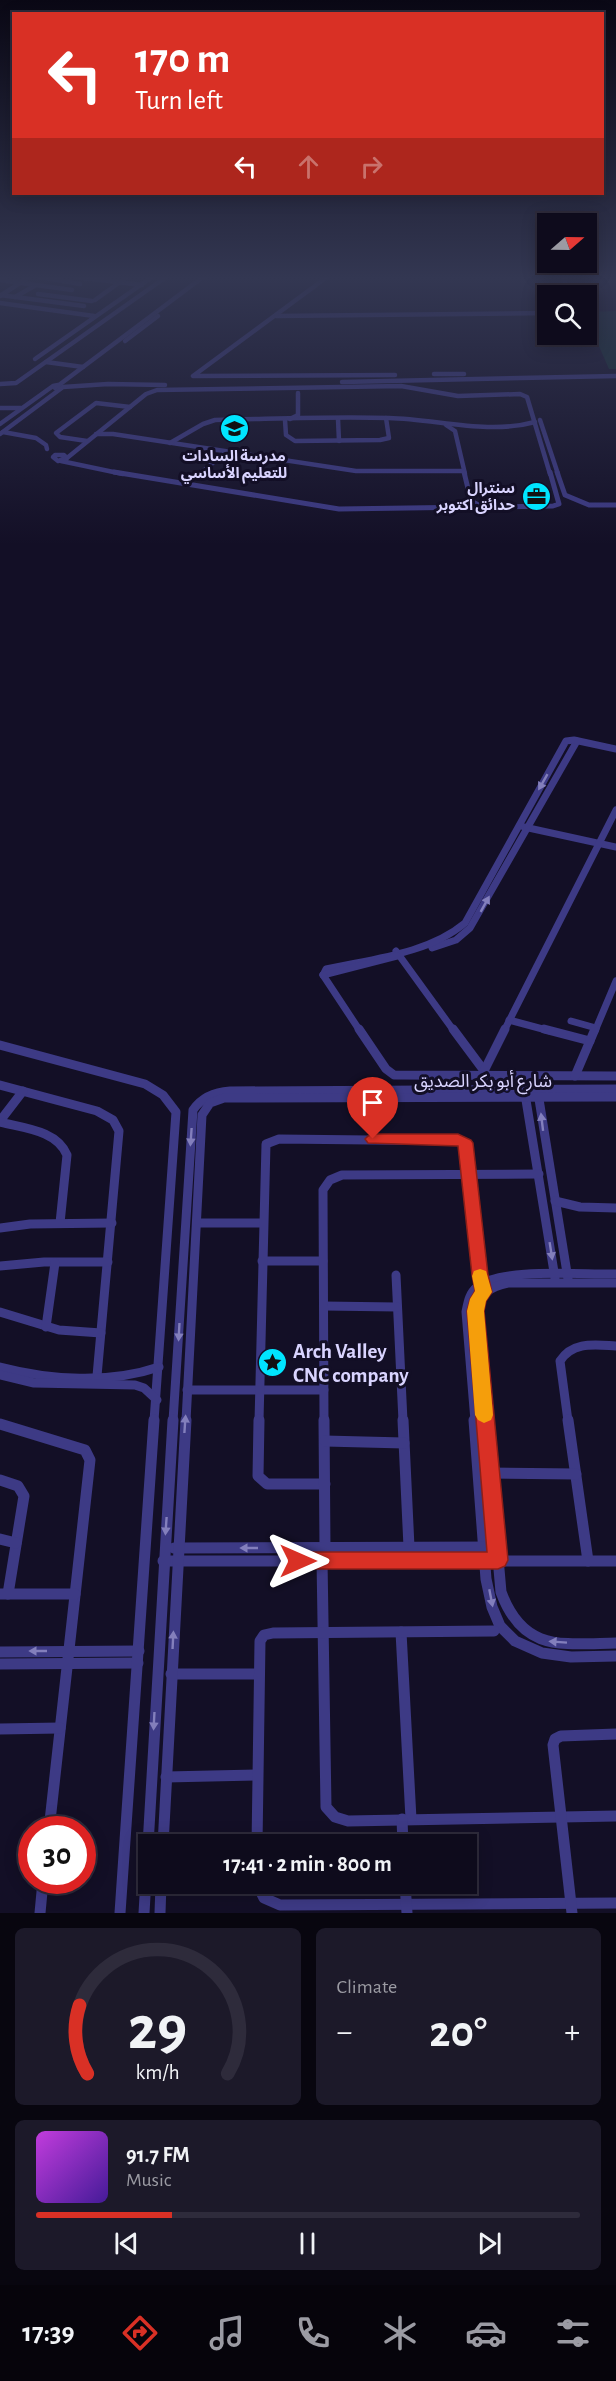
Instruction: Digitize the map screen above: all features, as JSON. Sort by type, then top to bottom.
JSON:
[{"type":"street","points":[[0,383],[16,383],[36,366]]},
{"type":"street","points":[[55,366],[78,373]]},
{"type":"street","points":[[77,366],[83,367]]},
{"type":"street","points":[[1,432],[24,411],[88,366]]},
{"type":"street","points":[[206,366],[193,376],[616,376]]},
{"type":"street","points":[[78,373],[83,367]]},
{"type":"street","points":[[0,424],[61,386],[616,376]]},
{"type":"street","points":[[405,381],[449,388],[616,376]]},
{"type":"street","points":[[51,391],[395,381]]},
{"type":"street","points":[[1,432],[33,437],[43,442],[54,456],[64,458],[75,452],[148,393],[160,389],[405,386],[523,394],[527,397],[559,504],[484,508],[339,509],[195,483],[180,483],[69,465],[64,458]]},
{"type":"street","points":[[298,393],[307,387]]},
{"type":"street","points":[[288,388],[298,393]]},
{"type":"street","points":[[449,388],[456,393],[520,392],[530,395],[565,495],[589,505],[616,506]]},
{"type":"street","points":[[287,420],[296,417],[298,393]]},
{"type":"street","points":[[87,441],[60,437],[56,433],[96,404],[130,407]]},
{"type":"street","points":[[0,410],[24,411]]},
{"type":"street","points":[[0,410],[10,416]]},
{"type":"street","points":[[298,412],[309,419]]},
{"type":"street","points":[[170,443],[184,438],[200,424],[209,421],[386,418],[464,425],[536,425]]},
{"type":"street","points":[[287,420],[286,435],[290,440],[339,441],[387,440],[389,437],[386,418]]},
{"type":"street","points":[[338,419],[339,441]]},
{"type":"street","points":[[445,424],[455,431],[471,501],[484,508]]},
{"type":"street","points":[[455,431],[464,425]]},
{"type":"street","points":[[104,427],[113,434]]},
{"type":"street","points":[[95,435],[113,434],[356,471],[464,471]]},
{"type":"street","points":[[184,438],[185,446]]},
{"type":"street","points":[[214,450],[217,457]]},
{"type":"street","points":[[195,483],[217,457],[237,453]]},
{"type":"street","points":[[462,508],[471,501]]},
{"type":"street","points":[[616,749],[577,741],[522,827],[479,914],[464,934],[445,944],[398,954],[323,975],[391,1074],[398,1076],[486,1073],[616,1076]]},
{"type":"street","points":[[486,1073],[509,1020],[616,810]]},
{"type":"street","points":[[522,827],[616,847]]},
{"type":"street","points":[[398,954],[486,1073]]},
{"type":"street","points":[[575,1076],[616,981]]},
{"type":"street","points":[[509,1020],[590,1041]]},
{"type":"street","points":[[571,1021],[596,1028]]},
{"type":"street","points":[[0,1045],[145,1084],[159,1091],[170,1101],[176,1112],[120,1913]]},
{"type":"street","points":[[0,1052],[14,1048]]},
{"type":"street","points":[[0,1084],[98,1112],[115,1121],[120,1136],[97,1376]]},
{"type":"street","points":[[148,1834],[182,1266],[202,1115],[209,1100],[222,1091],[278,1094],[538,1094],[616,1089]]},
{"type":"street","points":[[23,1091],[0,1122],[54,1137],[64,1144],[68,1155],[60,1223]]},
{"type":"street","points":[[525,1094],[555,1279]]},
{"type":"street","points":[[538,1094],[544,1147],[568,1279]]},
{"type":"street","name":"شارع أبو بكر الصديق","points":[[538,1094],[616,1097]]},
{"type":"street","points":[[325,1484],[267,1484],[259,1479],[264,1146],[275,1139],[461,1140],[466,1143],[483,1287]]},
{"type":"street","points":[[534,1147],[544,1147]]},
{"type":"street","points":[[326,1548],[323,1190],[328,1179],[342,1174],[538,1174]]},
{"type":"street","points":[[163,1834],[195,1266],[196,1223],[193,1181]]},
{"type":"street","points":[[555,1201],[580,1207],[616,1208]]},
{"type":"street","points":[[546,1218],[580,1207]]},
{"type":"street","points":[[0,1228],[60,1223],[112,1223]]},
{"type":"street","points":[[196,1223],[263,1223]]},
{"type":"street","points":[[262,1262],[323,1261]]},
{"type":"street","points":[[0,1266],[108,1262]]},
{"type":"street","points":[[46,1327],[55,1263]]},
{"type":"street","points":[[182,1266],[195,1266]]},
{"type":"street","points":[[568,1279],[616,1274]]},
{"type":"street","points":[[396,1275],[409,1547]]},
{"type":"street","points":[[616,1283],[508,1275],[469,1295],[466,1304],[476,1378],[484,1473],[484,1547],[489,1591],[495,1617],[505,1632],[530,1650],[551,1654],[616,1656]]},
{"type":"street","points":[[324,1306],[397,1307]]},
{"type":"street","points":[[0,1312],[46,1327],[73,1332],[102,1333]]},
{"type":"street","points":[[588,1561],[560,1361],[563,1355],[574,1347],[616,1346]]},
{"type":"street","points":[[0,1367],[35,1376],[97,1376],[136,1375],[159,1367]]},
{"type":"street","points":[[177,1372],[188,1371]]},
{"type":"street","points":[[0,1375],[34,1383],[135,1385],[144,1388],[157,1400]]},
{"type":"street","points":[[187,1390],[324,1390]]},
{"type":"street","points":[[0,1424],[85,1450],[89,1456],[51,1816]]},
{"type":"street","points":[[325,1442],[404,1443]]},
{"type":"street","points":[[171,1452],[183,1452]]},
{"type":"street","points":[[484,1473],[576,1473]]},
{"type":"street","points":[[484,1473],[497,1547],[504,1606],[516,1626],[525,1634],[548,1642],[616,1643]]},
{"type":"street","points":[[0,1480],[18,1486],[23,1492],[16,1543],[4,1594],[75,1594]]},
{"type":"street","points":[[0,1539],[16,1543]]},
{"type":"street","points":[[165,1548],[497,1547]]},
{"type":"street","points":[[274,1548],[274,1561]]},
{"type":"street","points":[[396,1548],[397,1560]]},
{"type":"street","points":[[322,1560],[326,1807],[334,1818],[341,1820],[616,1816]]},
{"type":"street","points":[[163,1561],[616,1561]]},
{"type":"street","points":[[257,1834],[260,1641],[264,1635],[323,1632],[494,1631]]},
{"type":"street","points":[[401,1632],[406,1819],[404,1834]]},
{"type":"street","points":[[0,1652],[69,1651],[138,1657]]},
{"type":"street","points":[[0,1664],[68,1663],[138,1657]]},
{"type":"street","points":[[171,1674],[259,1674]]},
{"type":"street","points":[[155,1700],[170,1700]]},
{"type":"street","points":[[0,1729],[60,1728]]},
{"type":"street","points":[[571,1908],[553,1751],[555,1739],[573,1735],[616,1734]]},
{"type":"street","points":[[152,1755],[167,1755]]},
{"type":"street","points":[[166,1777],[257,1775]]},
{"type":"street","points":[[40,1913],[42,1894]]},
{"type":"street","points":[[144,1913],[145,1894]]},
{"type":"street","points":[[160,1913],[161,1894]]},
{"type":"street","points":[[260,1894],[265,1900],[280,1905],[406,1909],[571,1908],[616,1903]]},
{"type":"street","points":[[405,1894],[406,1909]]},
{"type":"slow traffic","points":[[480,1276],[484,1292],[478,1299],[476,1311],[484,1415]]},
{"type":"place","name":"مدرسة السادات للتعليم الأساسي","points":[[234,429]]},
{"type":"place","name":"سنترال حدائق اكتوبر","points":[[536,497]]},
{"type":"place","name":"Arch Valley CNC company","points":[[272,1363]]},
{"type":"route","points":[[298,1561],[498,1560],[476,1311],[478,1299],[484,1292],[480,1275],[466,1143],[458,1140],[373,1139]]}]
